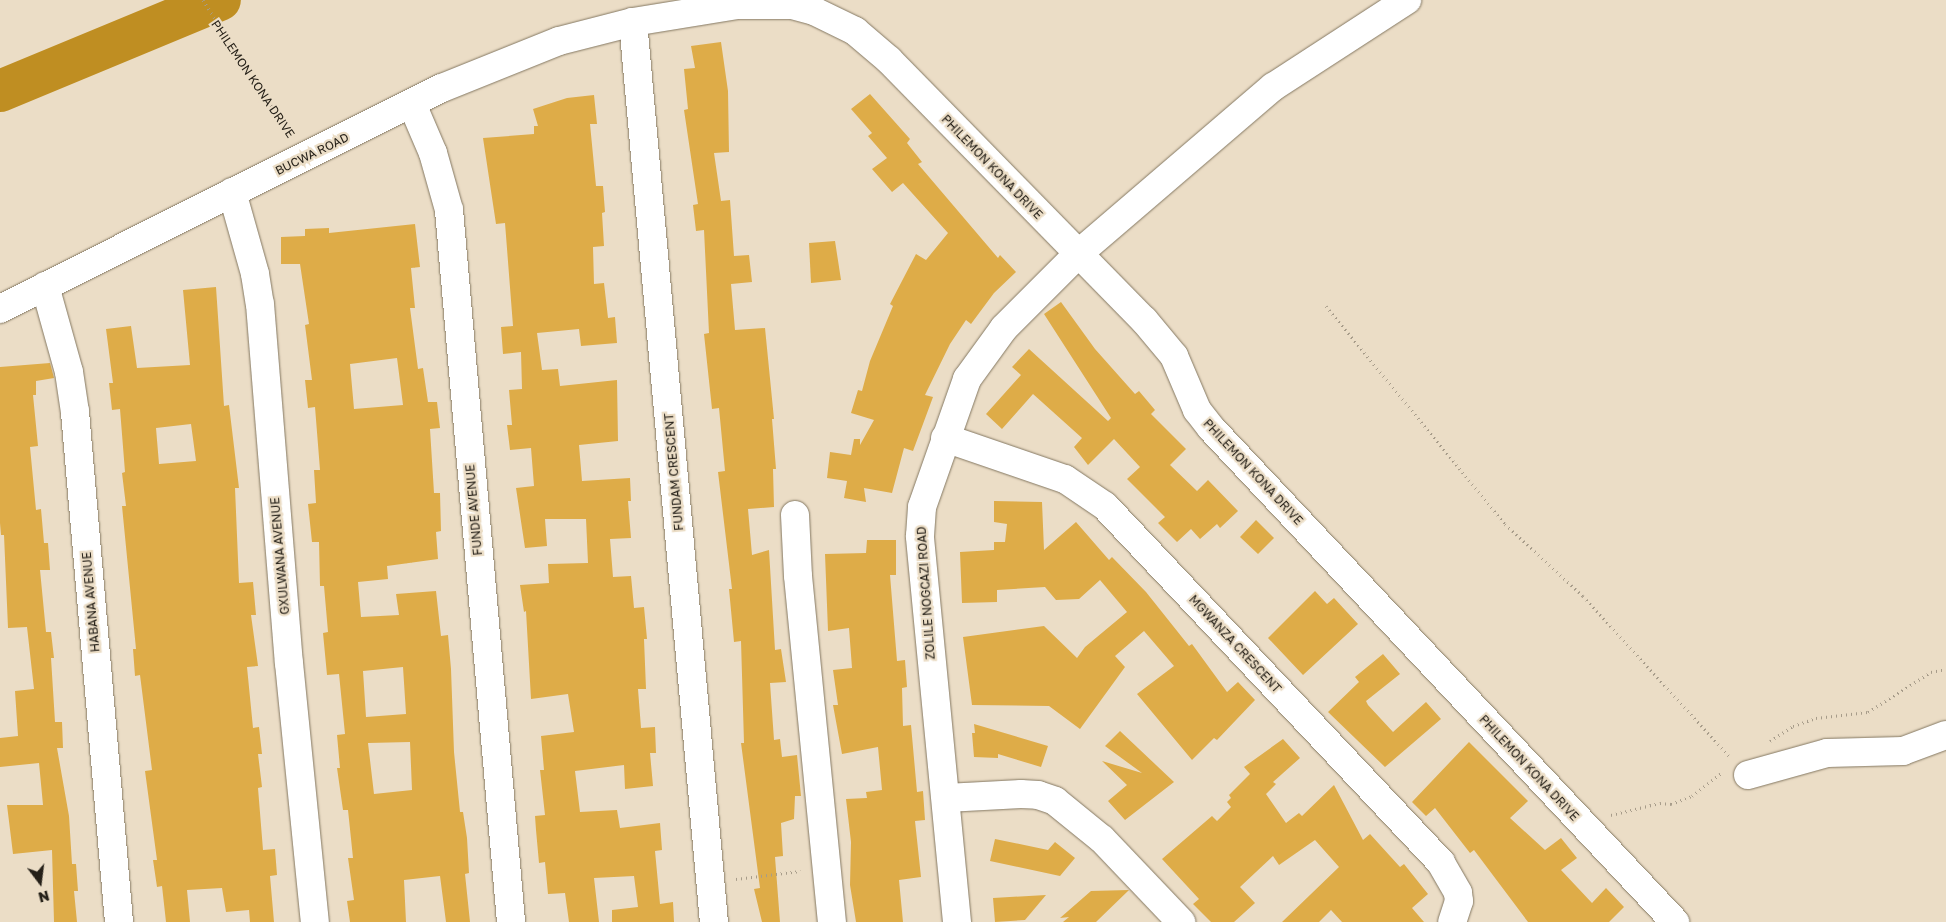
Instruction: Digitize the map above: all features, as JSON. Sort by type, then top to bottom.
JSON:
[{"type":"street","name":"ZOLILE NOGCAZI ROAD","points":[[957,922],[920,536],[922,507],[967,380],[987,348],[1078,254],[1273,87],[1407,0]]},
{"type":"street","name":"PHILEMON KONA DRIVE","points":[[633,22],[738,5],[792,4],[855,31],[889,60],[1163,342],[1177,363],[1197,410],[1211,428],[1574,817],[1675,922]]},
{"type":"street","name":"BUCWA ROAD","points":[[0,308],[232,192],[495,65],[560,41],[633,22]]},
{"type":"street","name":"FUNDAM CRESCENT","points":[[633,22],[712,883],[714,922]]},
{"type":"street","name":"FUNDE AVENUE","points":[[412,104],[433,153],[449,210],[511,922]]},
{"type":"street","name":"GXULWANA AVENUE","points":[[232,192],[255,274],[260,304],[288,653],[315,922]]},
{"type":"street","name":"HABANA AVENUE","points":[[45,286],[65,357],[75,412],[119,922]]},
{"type":"street","name":"MGWANZA CRESCENT","points":[[945,438],[1065,479],[1106,506],[1440,864],[1458,893],[1459,901],[1452,922]]},
{"type":"street","points":[[795,515],[832,922]]},
{"type":"street","points":[[1741,769],[1827,753],[1903,751],[1946,735]]},
{"type":"street","points":[[946,798],[1021,794],[1038,795],[1055,801],[1102,839],[1181,922]]},
{"type":"path","name":"PHILEMON KONA DRIVE","points":[[203,0],[210,14],[305,158]]},
{"type":"path","points":[[1326,306],[1505,524],[1583,596],[1741,769],[1692,796],[1671,804],[1660,804],[1616,815],[1574,817]]},
{"type":"path","points":[[1768,742],[1793,726],[1816,718],[1868,712],[1932,672],[1946,669]]},
{"type":"path","points":[[712,883],[754,875],[827,869]]},
{"type":"building","points":[[721,42],[728,91],[729,152],[714,153],[721,201],[730,200],[734,256],[749,255],[752,282],[731,284],[735,330],[765,328],[774,419],[772,419],[776,469],[773,469],[774,507],[748,509],[752,555],[769,550],[775,650],[781,649],[786,682],[770,683],[774,740],[780,739],[782,757],[797,755],[801,796],[795,796],[794,819],[781,823],[783,856],[775,857],[780,922],[762,922],[754,889],[760,888],[741,743],[744,743],[741,641],[734,642],[729,589],[732,589],[718,472],[725,471],[719,408],[712,409],[704,334],[709,333],[704,230],[696,231],[693,205],[698,204],[684,110],[688,109],[684,69],[695,68],[691,46]]},
{"type":"building","points":[[870,94],[910,139],[907,143],[922,162],[918,164],[998,258],[1000,255],[1016,272],[994,293],[971,324],[966,320],[950,344],[925,395],[933,397],[913,451],[904,448],[892,493],[864,488],[866,502],[844,498],[847,481],[827,478],[830,452],[851,455],[854,439],[860,439],[860,445],[874,420],[851,413],[858,390],[862,391],[870,361],[893,306],[890,304],[916,254],[926,260],[948,233],[903,183],[892,192],[872,169],[887,158],[868,136],[872,133],[851,109]]},
{"type":"building","points":[[594,95],[597,124],[590,124],[596,186],[603,186],[605,212],[602,213],[604,246],[593,247],[594,284],[604,283],[608,318],[615,317],[617,343],[581,346],[579,329],[537,333],[542,370],[558,369],[560,386],[617,380],[618,441],[579,445],[582,481],[630,478],[631,501],[628,501],[631,538],[610,539],[613,577],[631,576],[634,608],[644,607],[647,639],[644,639],[646,689],[638,689],[641,728],[655,727],[656,753],[650,753],[653,786],[625,789],[624,765],[575,771],[580,812],[617,810],[620,828],[660,823],[662,850],[655,851],[660,904],[673,902],[674,922],[612,922],[612,910],[638,907],[634,876],[594,878],[599,922],[569,922],[565,893],[548,894],[545,862],[539,863],[535,816],[545,815],[540,770],[544,770],[541,736],[574,732],[568,694],[531,699],[526,611],[524,612],[520,585],[549,583],[548,564],[588,563],[586,519],[545,519],[547,546],[525,548],[516,488],[534,486],[531,448],[510,450],[507,425],[512,425],[509,390],[522,389],[521,352],[503,354],[501,327],[513,326],[505,223],[496,224],[483,138],[534,134],[534,126],[538,126],[533,109],[567,98]]},
{"type":"building","points":[[415,224],[420,267],[411,268],[415,308],[410,308],[418,369],[423,368],[428,402],[437,402],[440,428],[430,429],[434,493],[440,493],[441,531],[436,532],[438,559],[387,566],[388,579],[358,582],[361,617],[399,615],[396,594],[436,591],[441,636],[448,635],[454,752],[460,812],[463,812],[467,838],[469,873],[465,874],[470,922],[446,922],[440,876],[404,880],[406,922],[350,922],[347,901],[354,900],[348,858],[353,858],[348,810],[343,810],[337,768],[340,768],[337,735],[345,734],[339,674],[327,675],[323,633],[328,632],[324,586],[320,586],[319,542],[312,542],[308,504],[316,503],[314,470],[320,470],[315,407],[308,408],[305,380],[312,380],[305,325],[309,324],[300,264],[281,264],[281,237],[305,236],[305,229],[329,228],[329,233]],"holes":[[[397,358],[403,405],[354,409],[350,364]],[[403,667],[406,714],[366,717],[363,671]],[[410,742],[412,790],[374,794],[368,743]]]},
{"type":"building","points":[[835,241],[841,280],[811,283],[809,243]]},
{"type":"building","points":[[216,287],[224,406],[229,405],[239,488],[235,488],[239,583],[253,582],[256,615],[251,615],[258,666],[247,667],[253,728],[259,727],[262,754],[258,754],[262,787],[258,788],[263,850],[275,849],[277,875],[270,876],[274,922],[250,922],[249,910],[226,912],[222,888],[187,890],[190,922],[166,922],[162,886],[157,887],[153,860],[157,860],[145,771],[152,770],[140,675],[135,676],[133,649],[136,649],[122,506],[126,506],[122,473],[125,472],[120,409],[112,410],[109,383],[113,383],[106,329],[131,326],[137,368],[190,365],[183,290]],"holes":[[[191,424],[196,461],[159,464],[156,428]]]},
{"type":"building","points":[[1061,302],[1095,349],[1135,394],[1139,391],[1155,410],[1151,414],[1186,449],[1170,465],[1197,491],[1208,480],[1238,511],[1220,528],[1217,524],[1200,539],[1191,529],[1177,542],[1158,523],[1165,517],[1127,479],[1140,467],[1114,439],[1088,465],[1074,447],[1082,438],[1033,394],[1002,429],[986,414],[1021,375],[1012,367],[1029,349],[1108,421],[1111,418],[1044,314]]},
{"type":"building","points":[[50,363],[54,378],[36,381],[36,395],[33,395],[38,446],[30,447],[36,510],[41,509],[44,543],[48,543],[50,570],[40,570],[46,632],[51,632],[54,658],[51,658],[55,722],[62,722],[63,748],[57,748],[69,816],[72,864],[76,864],[78,891],[74,891],[77,922],[54,922],[52,850],[13,854],[7,805],[43,805],[39,763],[0,767],[0,738],[18,736],[15,691],[34,689],[27,627],[8,628],[4,535],[1,535],[0,523],[0,367]]},
{"type":"building","points":[[994,501],[1042,502],[1044,550],[1076,522],[1109,560],[1112,557],[1146,592],[1189,646],[1192,644],[1227,692],[1238,682],[1255,700],[1217,740],[1214,738],[1192,760],[1137,694],[1174,666],[1144,631],[1115,656],[1125,667],[1080,729],[1049,706],[972,705],[963,637],[1044,626],[1077,658],[1085,647],[1127,612],[1100,580],[1079,599],[1056,600],[1045,587],[997,590],[997,602],[962,603],[960,552],[994,550],[994,542],[1005,542],[1007,524],[994,522]]},
{"type":"building","points":[[1256,520],[1274,538],[1258,554],[1240,537]]},
{"type":"building","points":[[867,540],[896,540],[896,575],[890,575],[897,661],[905,660],[907,687],[902,688],[903,726],[911,725],[917,792],[923,791],[925,820],[915,821],[921,877],[899,880],[903,922],[856,922],[850,885],[851,842],[846,799],[867,798],[866,792],[882,790],[878,747],[842,754],[833,705],[838,705],[833,670],[852,668],[849,628],[828,631],[825,554],[866,553]]},
{"type":"building","points":[[1315,591],[1327,604],[1334,598],[1358,624],[1303,675],[1268,638]]},
{"type":"building","points":[[1383,654],[1400,674],[1366,701],[1368,705],[1393,732],[1426,702],[1441,719],[1385,767],[1328,712],[1359,682],[1355,677]]},
{"type":"building","points":[[974,724],[1048,746],[1041,767],[998,754],[998,758],[974,757],[972,733],[975,733]]},
{"type":"building","points":[[1120,731],[1174,782],[1125,820],[1108,801],[1127,785],[1102,761],[1142,773],[1105,746]]},
{"type":"building","points":[[1283,739],[1300,758],[1273,782],[1276,784],[1266,794],[1286,823],[1299,813],[1302,816],[1334,785],[1363,840],[1370,834],[1400,867],[1404,864],[1428,894],[1412,908],[1424,922],[1342,922],[1331,910],[1319,922],[1282,922],[1339,867],[1315,840],[1279,865],[1273,856],[1240,887],[1255,903],[1234,922],[1211,922],[1193,904],[1199,899],[1162,859],[1212,816],[1217,821],[1231,807],[1227,802],[1231,798],[1229,795],[1250,774],[1244,767]]},
{"type":"building","points":[[1469,742],[1528,801],[1510,818],[1545,850],[1561,838],[1577,858],[1561,870],[1592,903],[1606,888],[1624,907],[1609,922],[1528,922],[1474,850],[1470,853],[1435,808],[1426,816],[1412,802]]},
{"type":"building","points":[[995,839],[1048,850],[1055,842],[1075,858],[1060,876],[990,861]]},
{"type":"building","points":[[1129,890],[1096,922],[1063,922],[1069,917],[1060,918],[1091,891]]},
{"type":"building","points":[[1046,895],[1025,920],[995,922],[993,898]]},
{"type":"waterway","points":[[0,91],[220,0]]}]
